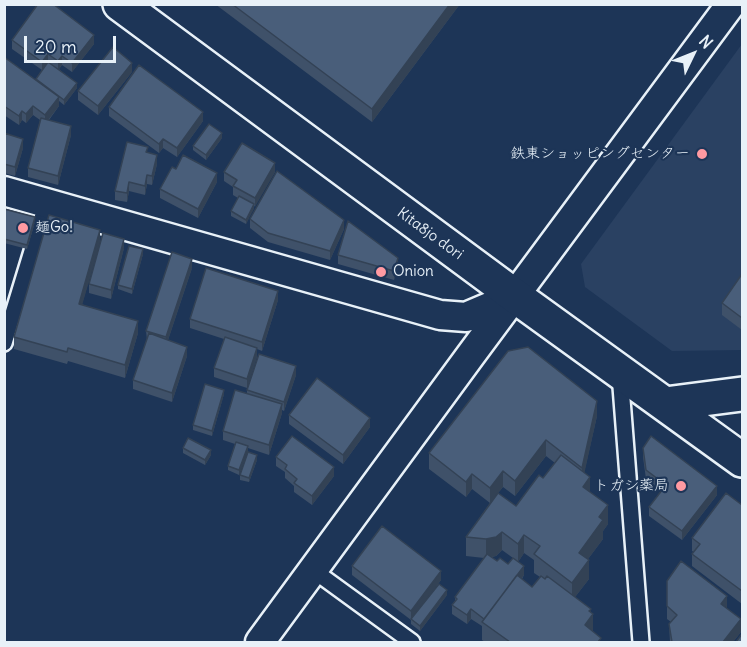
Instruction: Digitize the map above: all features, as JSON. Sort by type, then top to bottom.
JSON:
[{"type":"main road","name":"Kita8jo dori","points":[[120,4],[515,296],[742,460]]},
{"type":"main road","points":[[665,404],[742,394]]},
{"type":"street","points":[[260,642],[731,4]]},
{"type":"street","points":[[4,191],[440,315],[466,318],[515,296]]},
{"type":"lane","points":[[4,343],[47,202]]},
{"type":"lane","points":[[620,371],[641,642]]},
{"type":"lane","points":[[313,570],[412,642]]},
{"type":"shaded area","name":"鉄東ショッピングセンター","points":[[742,44],[742,350],[672,351],[585,287],[581,264]]},
{"type":"building","points":[[38,4],[53,4],[94,35],[72,63],[62,56],[58,61],[48,54],[42,62],[12,40]]},
{"type":"building","points":[[232,4],[450,4],[372,109]]},
{"type":"building","points":[[113,47],[132,63],[98,106],[78,91]]},
{"type":"building","points":[[4,57],[59,97],[45,115],[33,106],[26,114],[22,111],[19,116],[4,106]]},
{"type":"building","points":[[48,62],[77,83],[64,100],[36,79]]},
{"type":"building","points":[[139,65],[203,112],[177,148],[163,139],[159,144],[109,107]]},
{"type":"building","points":[[41,118],[71,126],[58,176],[28,168]]},
{"type":"building","points":[[209,124],[222,133],[206,155],[193,146]]},
{"type":"building","points":[[4,133],[23,139],[15,167],[4,164]]},
{"type":"building","points":[[127,142],[148,147],[146,152],[157,155],[152,176],[147,175],[145,186],[129,182],[127,193],[115,191]]},
{"type":"building","points":[[242,143],[275,163],[255,198],[233,186],[237,180],[224,172]]},
{"type":"building","points":[[183,155],[217,173],[198,209],[160,189],[172,167],[176,169]]},
{"type":"building","points":[[277,171],[344,220],[330,251],[268,233],[250,219]]},
{"type":"building","points":[[239,196],[254,204],[246,220],[231,211]]},
{"type":"building","points":[[4,209],[35,217],[27,245],[4,239]]},
{"type":"building","points":[[49,215],[100,230],[79,304],[138,321],[125,365],[68,348],[67,352],[14,337]]},
{"type":"building","points":[[348,221],[398,258],[394,271],[338,255]]},
{"type":"building","points":[[103,233],[124,239],[111,290],[89,284]]},
{"type":"building","points":[[129,246],[143,249],[132,289],[118,285]]},
{"type":"building","points":[[172,252],[192,259],[166,337],[146,331]]},
{"type":"building","points":[[206,268],[278,291],[262,342],[190,319]]},
{"type":"building","points":[[742,274],[742,318],[722,303]]},
{"type":"building","points":[[149,333],[187,347],[172,393],[133,380]]},
{"type":"building","points":[[225,337],[257,348],[247,379],[214,368]]},
{"type":"building","points":[[528,347],[597,401],[582,468],[546,440],[515,481],[503,471],[490,488],[472,474],[466,482],[429,453],[508,351]]},
{"type":"building","points":[[259,354],[296,366],[284,402],[247,390]]},
{"type":"building","points":[[317,378],[370,418],[343,455],[289,415]]},
{"type":"building","points":[[205,384],[224,390],[212,431],[193,425]]},
{"type":"building","points":[[235,390],[282,404],[269,445],[223,431]]},
{"type":"building","points":[[292,436],[334,467],[312,496],[294,483],[297,479],[285,469],[287,465],[276,457]]},
{"type":"building","name":"トガシ薬局","points":[[651,436],[717,486],[682,531],[649,507],[666,485],[646,470],[643,448]]},
{"type":"building","points":[[188,438],[211,450],[205,460],[183,448]]},
{"type":"building","points":[[236,442],[248,446],[239,470],[228,466]]},
{"type":"building","points":[[248,452],[257,455],[249,478],[240,475]]},
{"type":"building","points":[[561,455],[590,477],[583,487],[608,505],[599,517],[603,520],[579,553],[589,560],[572,583],[534,554],[540,546],[524,535],[518,544],[502,532],[496,537],[486,539],[466,537],[498,493],[516,506],[539,475],[543,478]]},
{"type":"building","points":[[726,493],[742,505],[742,591],[692,554],[700,544],[692,538]]},
{"type":"building","points":[[382,526],[441,571],[411,611],[352,566]]},
{"type":"building","points":[[487,554],[497,561],[500,558],[508,564],[513,558],[524,566],[484,619],[471,609],[467,615],[452,605],[457,599],[455,597]]},
{"type":"building","points":[[681,561],[727,596],[721,604],[741,619],[723,642],[672,642],[669,624],[677,615],[667,606],[667,581]]},
{"type":"building","points":[[517,575],[532,587],[541,576],[545,579],[547,576],[591,609],[589,611],[593,614],[585,625],[601,638],[598,642],[510,642],[482,622]]},
{"type":"building","points":[[439,584],[447,590],[420,626],[411,619]]},
{"type":"building","points":[[742,634],[742,642],[736,642]]},
{"type":"place","name":"鉄東ショッピングセンター","points":[[702,154]]},
{"type":"place","name":"麺Go!","points":[[23,228]]},
{"type":"place","name":"Onion","points":[[381,272]]},
{"type":"place","name":"トガシ薬局","points":[[681,486]]}]
